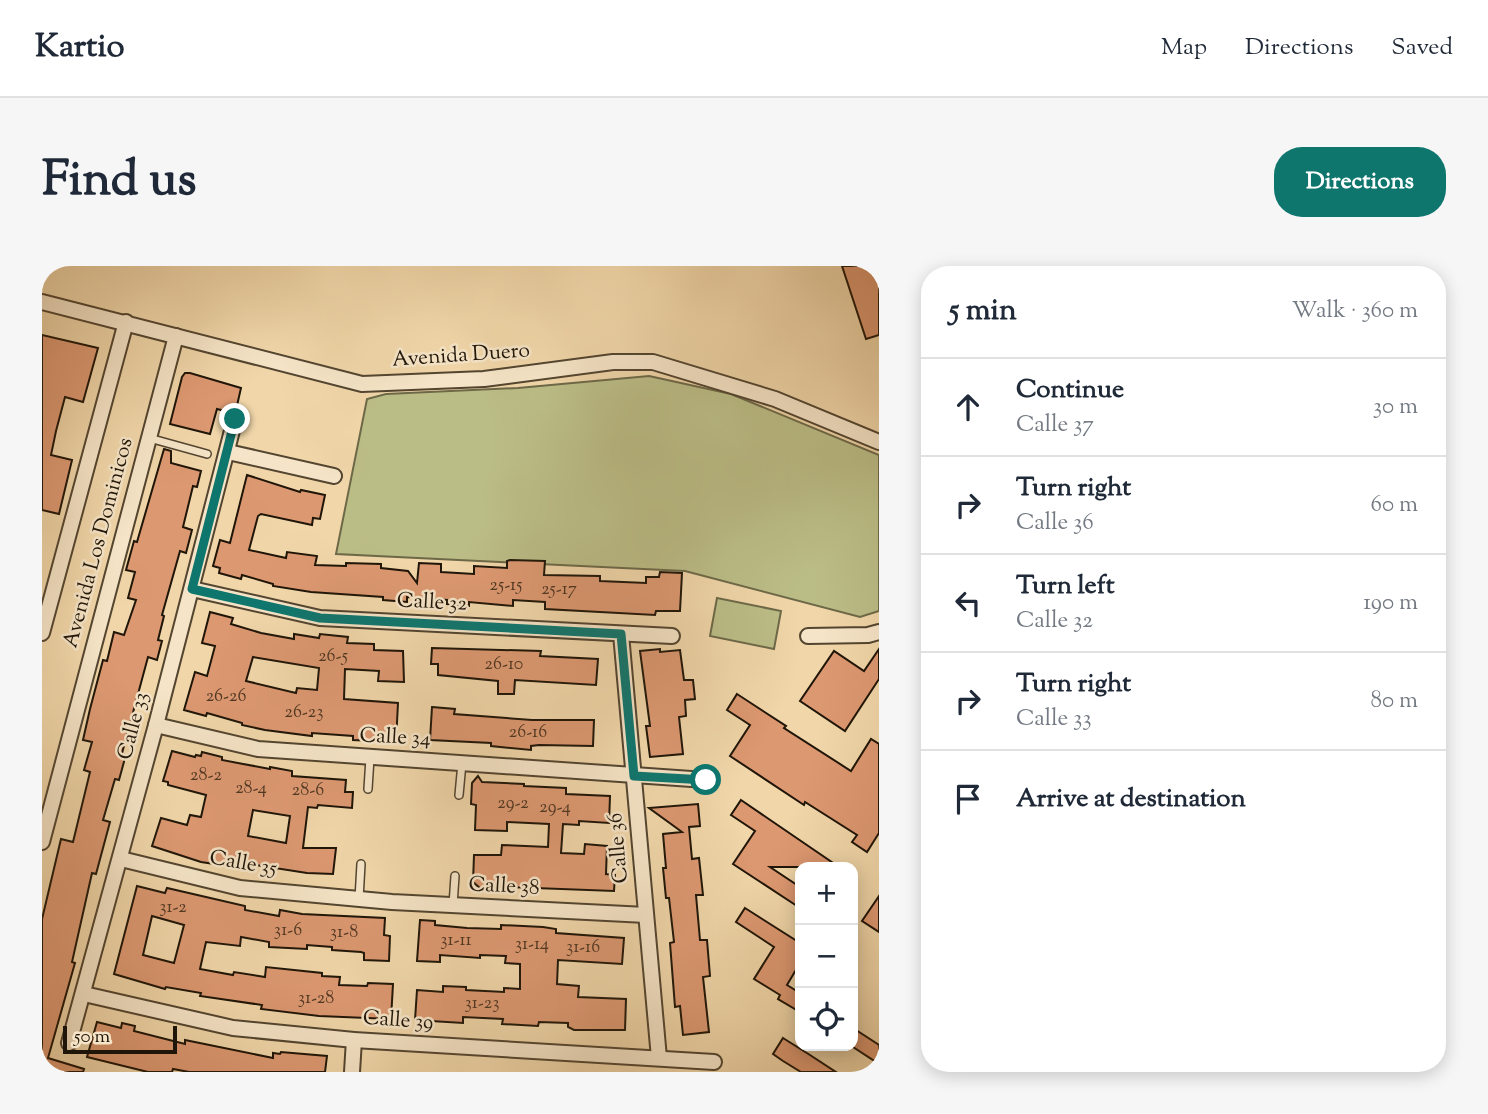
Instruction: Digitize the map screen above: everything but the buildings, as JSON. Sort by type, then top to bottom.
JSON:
[{"type":"street","name":"Avenida Duero","points":[[42,303],[126,322],[362,384],[484,379],[613,362],[653,362],[775,399],[879,442]]},
{"type":"street","name":"Avenida Los Dominicos","points":[[42,632],[126,322]]},
{"type":"street","name":"Avenida Los Dominicos","points":[[42,842],[176,336]]},
{"type":"street","name":"Calle 33","points":[[69,1043],[121,859],[235,419]]},
{"type":"street","points":[[228,452],[334,476]]},
{"type":"street","name":"Calle 32","points":[[192,589],[320,618],[672,636]]},
{"type":"street","points":[[808,636],[868,635],[879,632]]},
{"type":"street","name":"Calle 36","points":[[621,634],[659,1058]]},
{"type":"street","name":"Calle 34","points":[[156,724],[258,749],[706,780]]},
{"type":"street","name":"Calle 35","points":[[121,859],[240,888],[359,899]]},
{"type":"street","name":"Calle 38","points":[[359,899],[646,915]]},
{"type":"street","name":"Calle 39","points":[[84,994],[233,1028],[354,1040],[714,1062]]},
{"type":"street","points":[[352,1072],[354,1040]]},
{"type":"lane","points":[[149,438],[207,454]]},
{"type":"lane","points":[[368,789],[370,758]]},
{"type":"lane","points":[[459,795],[461,763]]},
{"type":"lane","points":[[359,899],[362,864]]},
{"type":"lane","points":[[453,905],[455,876]]},
{"type":"green space","points":[[649,376],[731,394],[879,455],[879,611],[860,617],[685,571],[336,554],[367,399],[386,394],[518,388]]},
{"type":"green space","points":[[717,598],[781,611],[774,649],[710,636]]},
{"type":"route","points":[[235,419],[192,589],[320,618],[621,634],[634,776],[706,780]]}]
